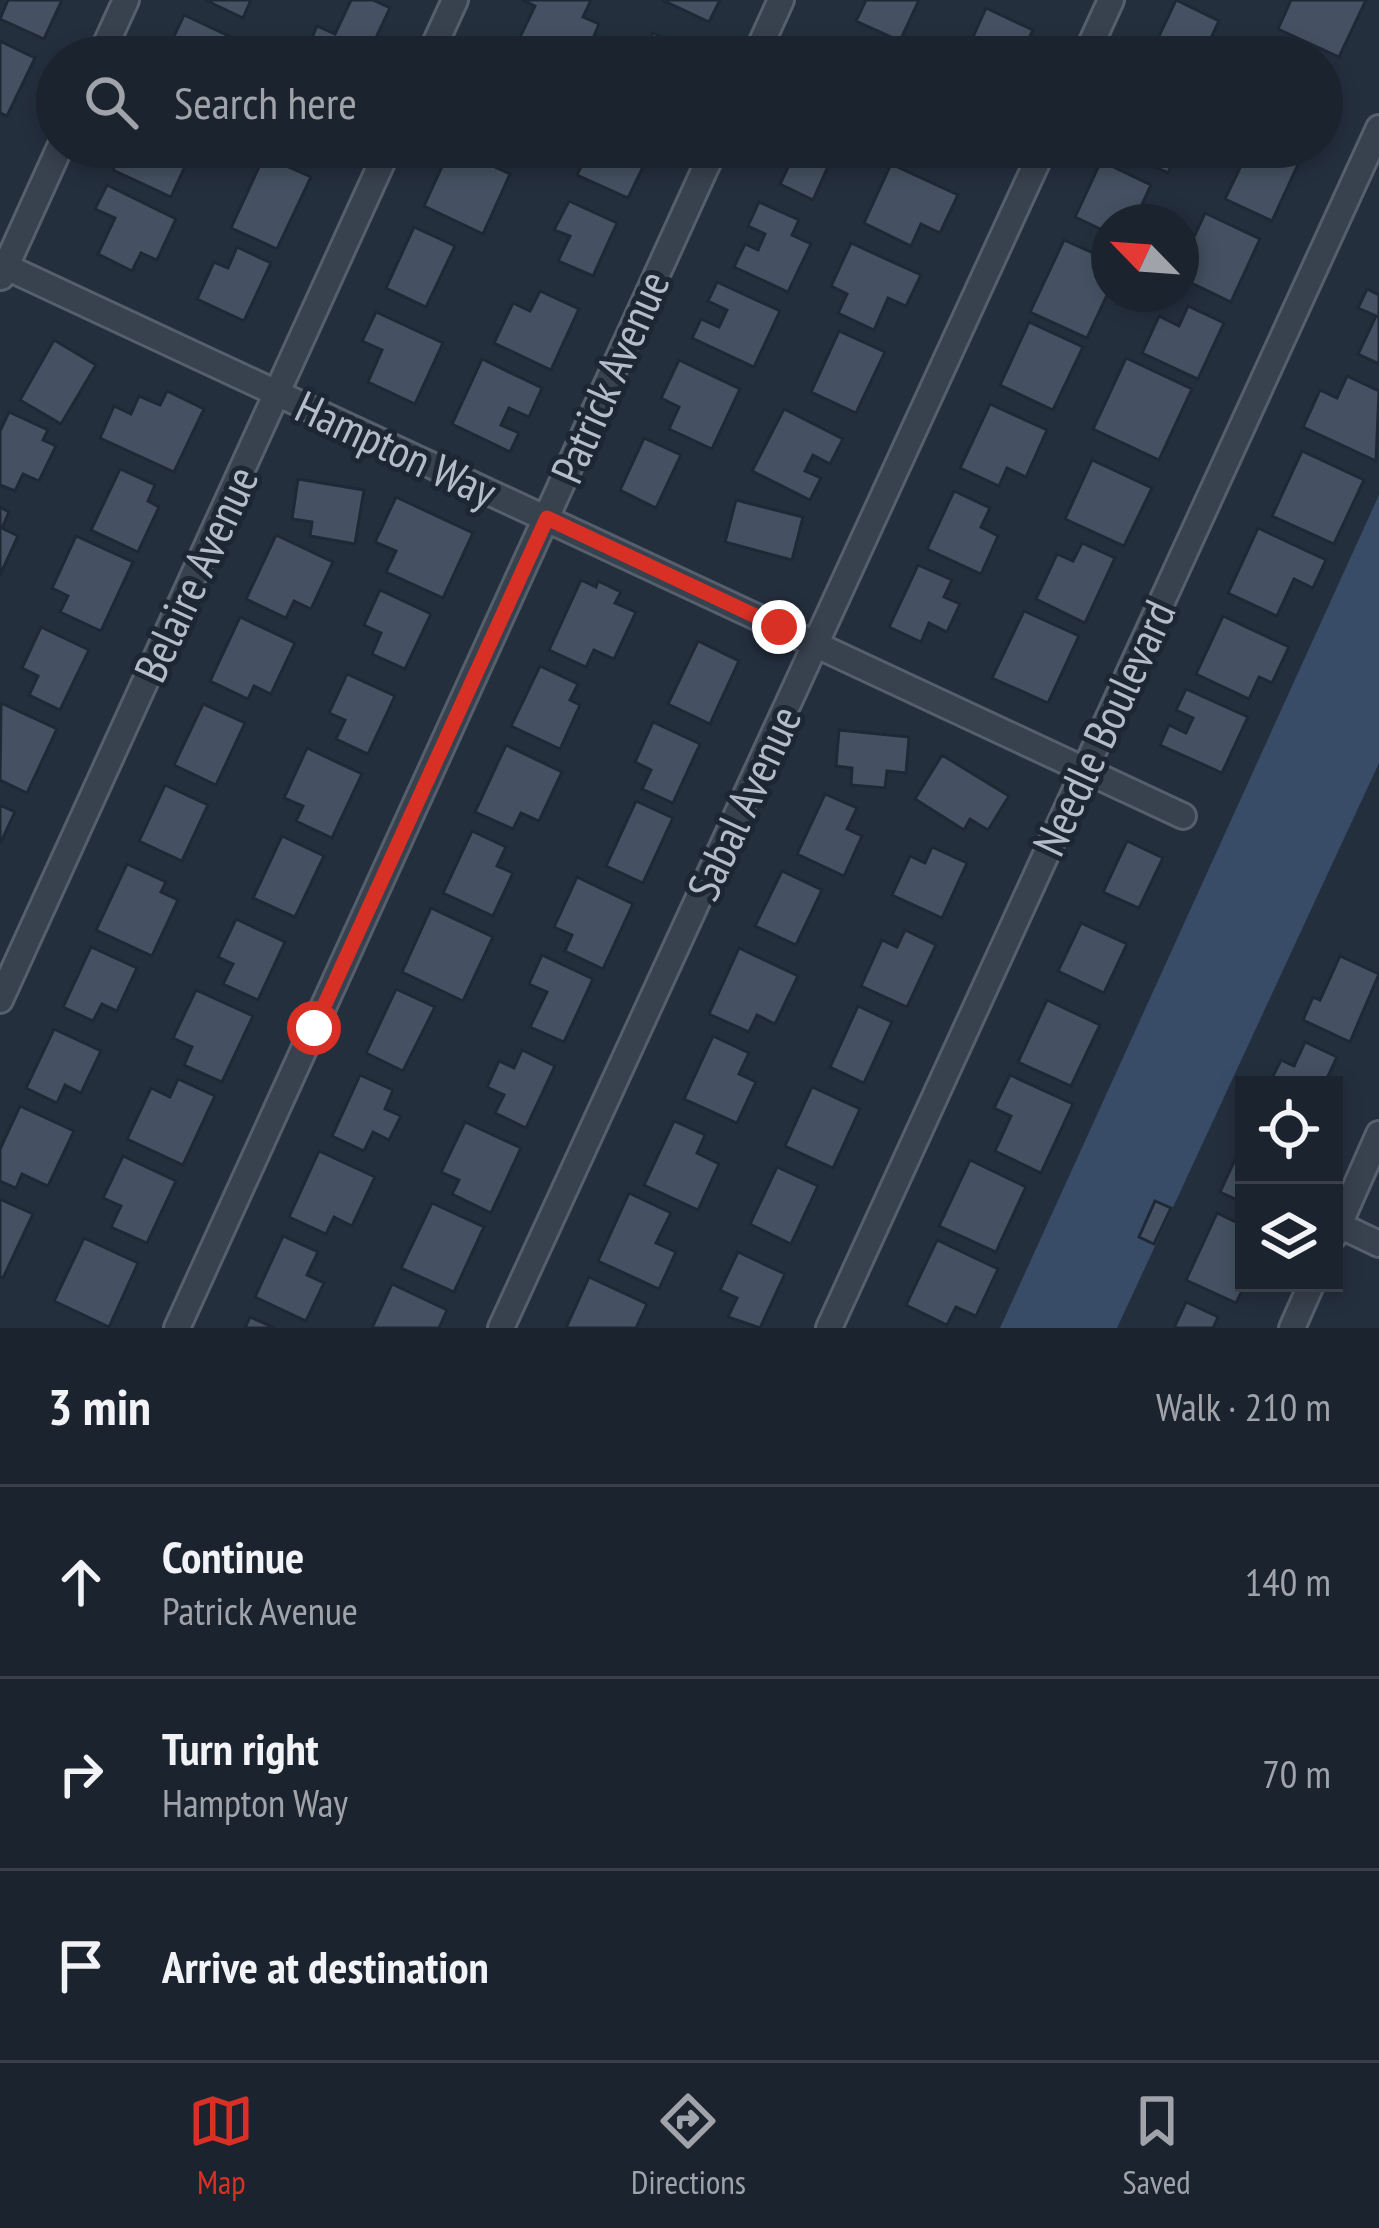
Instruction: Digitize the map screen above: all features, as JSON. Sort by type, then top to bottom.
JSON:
[{"type":"street","points":[[110,36],[126,0]]},
{"type":"street","points":[[439,36],[455,0]]},
{"type":"street","points":[[765,36],[781,0]]},
{"type":"street","points":[[1095,36],[1111,0]]},
{"type":"street","name":"Needle Boulevard","points":[[829,1328],[1379,128]]},
{"type":"street","points":[[2,270],[50,168]]},
{"type":"street","name":"Belaire Avenue","points":[[0,1000],[380,168]]},
{"type":"street","name":"Patrick Avenue","points":[[177,1328],[705,168]]},
{"type":"street","name":"Sabal Avenue","points":[[501,1328],[1034,168]]},
{"type":"street","name":"Hampton Way","points":[[2,270],[1183,816]]},
{"type":"street","points":[[1343,1215],[1379,1134]]},
{"type":"street","points":[[1343,1233],[1379,1244]]},
{"type":"street","points":[[1292,1328],[1308,1292]]},
{"type":"water","points":[[1379,495],[1379,763],[1117,1328],[1000,1328]]},
{"type":"building","points":[[8,0],[62,0],[45,36],[0,19]]},
{"type":"building","points":[[205,0],[251,0],[243,18]]},
{"type":"building","points":[[351,0],[373,0],[390,8],[377,36],[313,36],[317,26],[335,34]]},
{"type":"building","points":[[522,0],[591,0],[583,17],[599,24],[594,36],[520,36],[535,6]]},
{"type":"building","points":[[662,0],[720,0],[709,22]]},
{"type":"building","points":[[866,0],[919,0],[902,36],[889,36],[856,21]]},
{"type":"building","points":[[1176,0],[1219,21],[1212,36],[1159,36]]},
{"type":"building","points":[[1291,0],[1366,0],[1343,49],[1343,36],[1293,36],[1278,29]]},
{"type":"building","points":[[986,8],[1033,30],[1030,36],[973,36]]},
{"type":"building","points":[[184,15],[229,36],[174,36]]},
{"type":"building","points":[[0,41],[35,58],[7,116],[0,113]]},
{"type":"building","points":[[114,168],[184,168],[171,197]]},
{"type":"building","points":[[258,168],[291,168],[311,177],[277,249],[231,228]]},
{"type":"building","points":[[441,168],[497,168],[510,174],[483,234],[424,206]]},
{"type":"building","points":[[580,168],[643,168],[628,198],[577,175]]},
{"type":"building","points":[[788,168],[827,168],[813,200],[780,184]]},
{"type":"building","points":[[889,168],[900,168],[958,195],[940,233],[921,224],[911,246],[864,223]]},
{"type":"building","points":[[1098,168],[1116,168],[1151,185],[1142,204],[1091,204],[1091,225],[1075,217]]},
{"type":"building","points":[[1240,168],[1296,168],[1272,221],[1225,199]]},
{"type":"building","points":[[107,185],[176,219],[157,260],[141,253],[132,271],[98,254],[115,218],[95,209]]},
{"type":"building","points":[[569,201],[617,223],[593,276],[558,261],[570,236],[554,230]]},
{"type":"building","points":[[759,202],[799,220],[792,235],[811,244],[788,292],[734,267],[745,244],[758,250],[765,234],[748,226]]},
{"type":"building","points":[[1205,213],[1260,239],[1231,302],[1199,287],[1199,226]]},
{"type":"building","points":[[414,227],[455,246],[426,307],[386,288]]},
{"type":"building","points":[[1064,240],[1091,252],[1091,312],[1099,312],[1087,338],[1030,312]]},
{"type":"building","points":[[851,243],[921,275],[906,306],[888,298],[874,330],[838,313],[847,294],[831,286]]},
{"type":"building","points":[[237,247],[271,263],[244,321],[197,299],[214,262],[228,268]]},
{"type":"building","points":[[717,282],[780,311],[754,367],[692,338],[701,319],[719,327],[727,310],[708,301]]},
{"type":"building","points":[[1367,289],[1379,295],[1379,364],[1358,354],[1376,316],[1358,308]]},
{"type":"building","points":[[540,291],[579,309],[551,370],[494,343],[513,303],[530,311]]},
{"type":"building","points":[[1199,311],[1224,323],[1198,379],[1142,353],[1159,316],[1179,326],[1185,312]]},
{"type":"building","points":[[376,312],[443,343],[415,404],[368,382],[382,350],[362,341]]},
{"type":"building","points":[[1029,322],[1083,347],[1053,410],[1000,385]]},
{"type":"building","points":[[839,331],[885,352],[856,413],[811,392]]},
{"type":"building","points":[[54,340],[96,365],[61,424],[20,400]]},
{"type":"building","points":[[1126,358],[1192,389],[1159,460],[1093,429]]},
{"type":"building","points":[[482,359],[542,388],[529,417],[509,408],[501,425],[519,433],[510,452],[452,424]]},
{"type":"building","points":[[679,360],[740,389],[712,449],[669,429],[679,407],[661,398]]},
{"type":"building","points":[[1347,376],[1379,391],[1376,461],[1303,427],[1320,390],[1337,398]]},
{"type":"building","points":[[167,391],[204,409],[174,472],[100,438],[114,406],[131,414],[139,396],[160,405]]},
{"type":"building","points":[[990,404],[1047,430],[1026,477],[1007,468],[999,486],[960,468]]},
{"type":"building","points":[[784,409],[843,439],[830,464],[813,455],[805,471],[821,478],[810,500],[752,471]]},
{"type":"building","points":[[9,412],[48,430],[43,440],[56,446],[39,481],[23,474],[15,491],[0,485],[0,431]]},
{"type":"building","points":[[644,438],[681,455],[656,508],[620,490]]},
{"type":"building","points":[[1302,451],[1364,480],[1334,544],[1272,516]]},
{"type":"building","points":[[1092,460],[1152,488],[1124,546],[1065,519]]},
{"type":"building","points":[[120,469],[155,485],[148,501],[159,507],[138,552],[91,530]]},
{"type":"building","points":[[298,479],[364,490],[355,544],[310,536],[312,522],[292,519]]},
{"type":"building","points":[[954,491],[990,508],[981,527],[998,536],[981,574],[927,549]]},
{"type":"building","points":[[396,497],[473,533],[443,598],[386,572],[396,551],[375,542]]},
{"type":"building","points":[[736,500],[803,517],[792,560],[725,542]]},
{"type":"building","points":[[0,507],[9,512],[2,528],[18,536],[0,575]]},
{"type":"building","points":[[1258,528],[1326,560],[1313,588],[1294,579],[1277,616],[1228,593]]},
{"type":"building","points":[[276,535],[333,562],[311,609],[294,601],[286,618],[246,599]]},
{"type":"building","points":[[76,536],[133,562],[101,631],[60,612],[68,596],[52,588]]},
{"type":"building","points":[[1082,543],[1115,558],[1085,623],[1036,599],[1057,554],[1073,561]]},
{"type":"building","points":[[918,565],[952,580],[944,597],[960,604],[947,632],[929,623],[921,642],[889,627]]},
{"type":"building","points":[[581,580],[596,587],[598,581],[621,592],[615,603],[636,612],[614,659],[594,650],[586,667],[549,650]]},
{"type":"building","points":[[380,590],[431,614],[405,669],[372,654],[381,633],[364,625]]},
{"type":"building","points":[[1024,611],[1079,636],[1048,703],[992,678]]},
{"type":"building","points":[[1223,616],[1289,647],[1272,683],[1259,677],[1249,699],[1196,674]]},
{"type":"building","points":[[240,617],[295,643],[271,694],[254,686],[248,699],[210,681]]},
{"type":"building","points":[[41,627],[89,650],[60,710],[29,695],[38,676],[22,668]]},
{"type":"building","points":[[698,641],[739,661],[710,724],[668,704]]},
{"type":"building","points":[[540,666],[578,684],[570,700],[580,705],[560,749],[511,726]]},
{"type":"building","points":[[347,674],[395,696],[368,754],[336,739],[345,720],[329,713]]},
{"type":"building","points":[[1186,689],[1248,717],[1222,773],[1160,745],[1169,725],[1186,733],[1193,718],[1176,710]]},
{"type":"building","points":[[1,703],[57,729],[27,793],[0,780]]},
{"type":"building","points":[[203,704],[245,723],[216,785],[174,765]]},
{"type":"building","points":[[653,722],[700,744],[673,803],[642,789],[651,770],[635,762]]},
{"type":"building","points":[[839,730],[909,737],[906,773],[887,771],[885,788],[851,785],[852,768],[836,766]]},
{"type":"building","points":[[506,745],[562,772],[539,821],[521,813],[513,829],[475,812]]},
{"type":"building","points":[[307,748],[362,774],[332,838],[296,821],[303,806],[284,798]]},
{"type":"building","points":[[942,755],[1009,796],[988,830],[970,819],[964,830],[915,799]]},
{"type":"building","points":[[165,785],[208,805],[182,861],[139,841]]},
{"type":"building","points":[[825,794],[857,808],[847,829],[862,836],[844,876],[797,854]]},
{"type":"building","points":[[636,801],[673,818],[643,883],[606,866]]},
{"type":"building","points":[[0,805],[15,812],[0,844]]},
{"type":"building","points":[[472,831],[506,847],[497,866],[513,873],[493,916],[443,893]]},
{"type":"building","points":[[282,836],[324,856],[295,917],[253,898]]},
{"type":"building","points":[[1127,841],[1163,858],[1139,908],[1103,892]]},
{"type":"building","points":[[932,847],[967,863],[942,918],[892,895],[910,856],[925,863]]},
{"type":"building","points":[[127,864],[166,882],[161,892],[178,900],[152,956],[96,930]]},
{"type":"building","points":[[782,871],[822,890],[796,945],[755,926]]},
{"type":"building","points":[[577,877],[633,904],[603,969],[565,951],[572,935],[554,927]]},
{"type":"building","points":[[431,908],[493,937],[463,1001],[402,972]]},
{"type":"building","points":[[236,919],[285,942],[258,1000],[223,984],[233,964],[218,957]]},
{"type":"building","points":[[1081,923],[1127,944],[1104,993],[1058,971]]},
{"type":"building","points":[[905,930],[936,945],[907,1007],[861,986],[882,940],[897,947]]},
{"type":"building","points":[[91,947],[137,968],[117,1011],[102,1004],[93,1021],[63,1007]]},
{"type":"building","points":[[739,948],[798,976],[775,1024],[757,1015],[749,1032],[709,1014]]},
{"type":"building","points":[[542,955],[593,979],[564,1042],[530,1027],[547,992],[529,984]]},
{"type":"building","points":[[1340,956],[1379,974],[1350,1042],[1303,1020],[1313,997],[1320,1000]]},
{"type":"building","points":[[396,989],[435,1007],[403,1071],[366,1053]]},
{"type":"building","points":[[196,990],[253,1016],[222,1082],[184,1065],[192,1047],[173,1038]]},
{"type":"building","points":[[1047,1000],[1100,1025],[1071,1086],[1018,1062]]},
{"type":"building","points":[[858,1006],[892,1022],[864,1083],[830,1067]]},
{"type":"building","points":[[54,1029],[101,1051],[81,1093],[65,1085],[57,1103],[26,1088]]},
{"type":"building","points":[[713,1036],[749,1053],[739,1074],[756,1082],[737,1123],[684,1099]]},
{"type":"building","points":[[1305,1042],[1337,1057],[1328,1076],[1273,1076],[1281,1060],[1294,1066]]},
{"type":"building","points":[[522,1050],[555,1066],[526,1128],[495,1113],[504,1095],[487,1087],[499,1061],[514,1068]]},
{"type":"building","points":[[360,1075],[393,1090],[385,1109],[401,1116],[389,1140],[373,1132],[364,1151],[332,1136]]},
{"type":"building","points":[[1010,1075],[1073,1104],[1041,1173],[995,1151],[1011,1116],[994,1108]]},
{"type":"building","points":[[178,1079],[215,1096],[183,1165],[127,1139],[151,1088],[170,1097]]},
{"type":"building","points":[[812,1087],[860,1109],[833,1168],[785,1146]]},
{"type":"building","points":[[20,1106],[74,1131],[48,1186],[22,1174],[16,1188],[0,1181],[0,1149]]},
{"type":"building","points":[[674,1121],[705,1135],[697,1153],[719,1164],[698,1210],[644,1185]]},
{"type":"building","points":[[465,1122],[521,1148],[491,1213],[452,1194],[459,1180],[441,1172]]},
{"type":"building","points":[[319,1151],[375,1177],[352,1226],[334,1217],[326,1234],[289,1217]]},
{"type":"building","points":[[123,1156],[176,1181],[147,1243],[111,1227],[121,1206],[103,1198]]},
{"type":"building","points":[[970,1160],[1026,1187],[996,1252],[939,1226]]},
{"type":"building","points":[[1235,1160],[1235,1199],[1220,1192]]},
{"type":"building","points":[[777,1167],[818,1186],[791,1244],[750,1224]]},
{"type":"building","points":[[629,1193],[671,1213],[656,1243],[676,1252],[659,1289],[598,1261]]},
{"type":"building","points":[[0,1199],[33,1214],[3,1278],[0,1277]]},
{"type":"building","points":[[1155,1201],[1171,1208],[1154,1244],[1139,1237]]},
{"type":"building","points":[[432,1203],[484,1227],[454,1292],[401,1268]]},
{"type":"building","points":[[1217,1213],[1235,1222],[1235,1292],[1242,1292],[1236,1303],[1186,1280]]},
{"type":"building","points":[[283,1236],[318,1252],[307,1275],[324,1283],[306,1321],[255,1297]]},
{"type":"building","points":[[84,1238],[138,1263],[109,1327],[54,1301]]},
{"type":"building","points":[[937,1240],[998,1269],[976,1316],[956,1307],[947,1325],[906,1305]]},
{"type":"building","points":[[738,1252],[785,1274],[760,1328],[728,1317],[737,1298],[720,1290]]},
{"type":"building","points":[[589,1277],[647,1304],[636,1328],[566,1328]]},
{"type":"building","points":[[392,1284],[447,1310],[439,1328],[372,1328]]},
{"type":"building","points":[[1186,1302],[1218,1317],[1213,1328],[1174,1328]]},
{"type":"building","points":[[250,1317],[275,1328],[245,1328]]},
{"type":"route","points":[[314,1028],[547,518],[779,627]]}]
